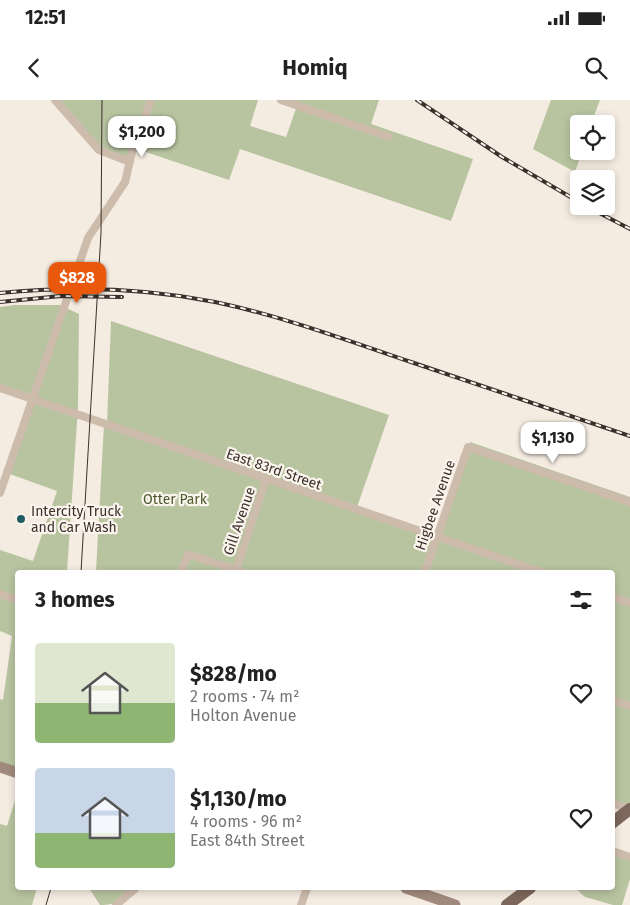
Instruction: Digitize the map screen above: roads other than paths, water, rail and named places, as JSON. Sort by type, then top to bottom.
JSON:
[{"type":"main road","points":[[0,767],[15,772]]},
{"type":"main road","points":[[615,821],[630,809]]},
{"type":"main road","points":[[417,890],[455,905]]},
{"type":"main road","points":[[507,905],[527,890]]},
{"type":"street","points":[[55,100],[99,150],[130,162]]},
{"type":"street","points":[[0,493],[88,238],[125,182],[150,100]]},
{"type":"street","points":[[281,100],[389,137]]},
{"type":"street","name":"East 83rd Street","points":[[0,388],[535,570]]},
{"type":"street","name":"Higbee Avenue","points":[[426,570],[468,447],[630,502]]},
{"type":"street","name":"Gill Avenue","points":[[239,570],[266,479]]},
{"type":"street","points":[[182,570],[188,554],[236,570]]},
{"type":"street","points":[[0,594],[15,599]]},
{"type":"street","points":[[615,598],[630,603]]},
{"type":"street","points":[[615,701],[630,706]]},
{"type":"street","points":[[615,804],[630,809]]},
{"type":"street","points":[[615,852],[630,857]]},
{"type":"street","points":[[116,905],[134,890]]},
{"type":"street","points":[[302,905],[307,890]]},
{"type":"street","points":[[126,898],[132,905]]},
{"type":"tram line","points":[[81,570],[101,233],[102,100]]},
{"type":"tram line","points":[[46,905],[50,890]]},
{"type":"railway","points":[[417,100],[502,157],[570,197]]},
{"type":"railway","points":[[603,215],[630,229]]},
{"type":"railway","points":[[0,293],[54,289],[135,291],[215,302],[265,314],[314,329],[630,436]]},
{"type":"railway","points":[[0,302],[61,296],[122,297]]},
{"type":"place","name":"Intercity Truck and Car Wash","points":[[21,519]]},
{"type":"park label","name":"Otter Park","points":[[175,499]]}]
